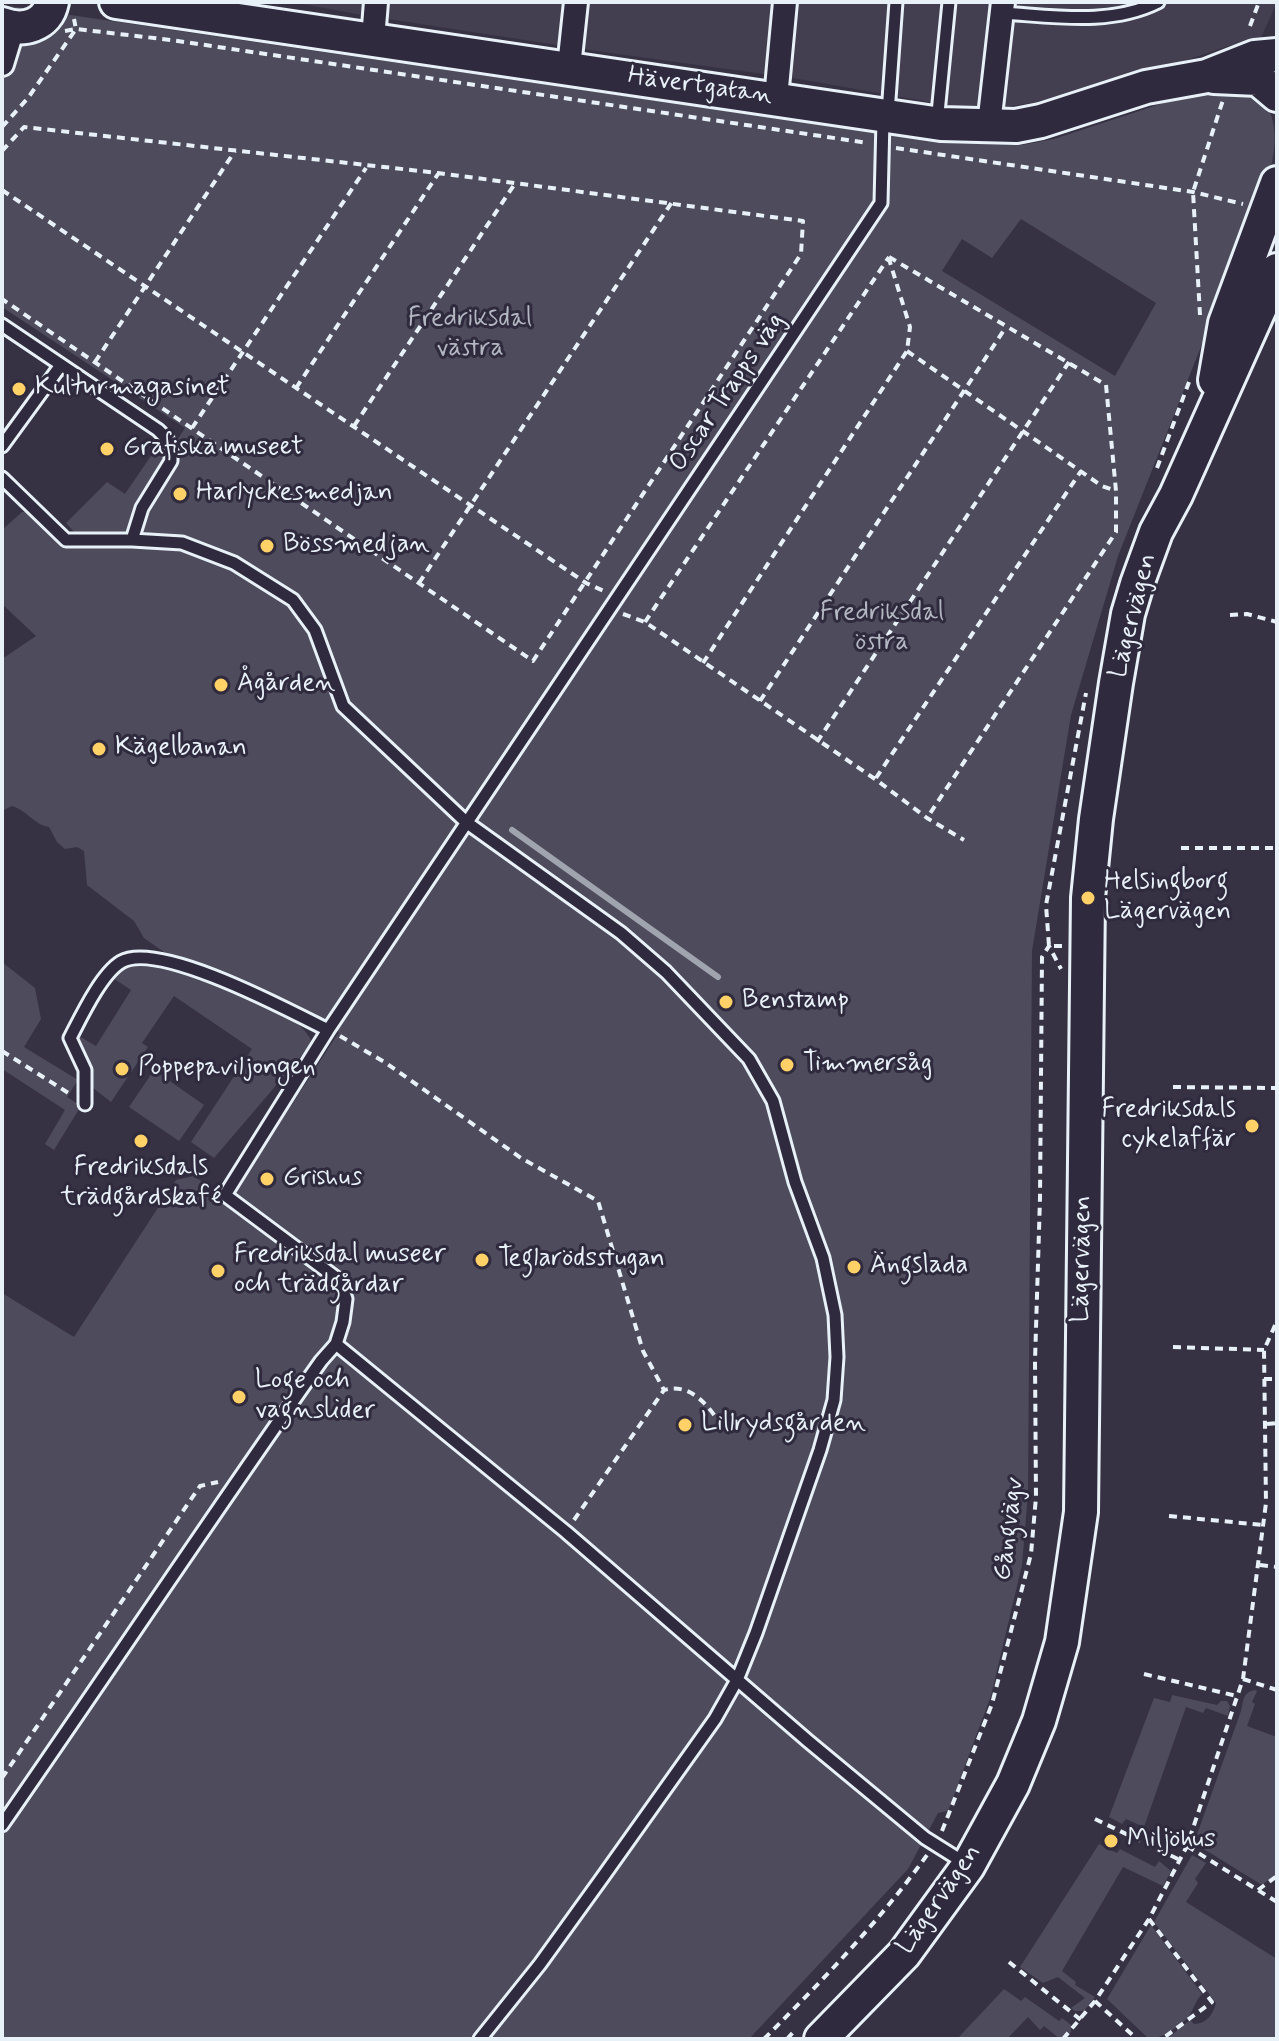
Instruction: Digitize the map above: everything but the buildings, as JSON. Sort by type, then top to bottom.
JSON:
[{"type":"street","points":[[2,64],[7,26],[28,28],[42,21],[52,2]]},
{"type":"street","name":"Hävertgatan","points":[[116,2],[776,98],[884,126],[937,123],[1016,126],[1146,87],[1217,82],[1255,57],[1277,55]]},
{"type":"street","points":[[373,39],[376,2]]},
{"type":"street","points":[[569,67],[576,2]]},
{"type":"street","points":[[776,98],[785,2]]},
{"type":"street","points":[[989,125],[1002,8]]},
{"type":"street","points":[[1146,87],[1237,51],[1264,34]]},
{"type":"street","points":[[1217,82],[1258,79],[1277,95]]},
{"type":"street","name":"Lägervägen","points":[[1207,423],[1225,323],[1277,183]]},
{"type":"street","name":"Lägervägen","points":[[809,2034],[904,1954],[968,1866],[1001,1809],[1039,1721],[1062,1642],[1081,1512],[1088,898],[1096,819],[1128,614],[1156,532],[1176,495],[1277,270]]},
{"type":"lane","name":"Oscar Trapps väg","points":[[336,1344],[346,1299],[339,1280],[225,1195],[328,1030],[881,203],[884,126],[896,2]]},
{"type":"lane","points":[[937,123],[949,2]]},
{"type":"lane","points":[[1002,8],[1107,17],[1126,15],[1158,2]]},
{"type":"lane","points":[[2,325],[167,439],[171,461],[142,508],[132,540]]},
{"type":"lane","points":[[2,446],[61,365]]},
{"type":"lane","points":[[2,478],[66,540],[182,543],[234,563],[293,600],[315,630],[343,706],[466,822],[621,933],[666,972],[749,1059],[765,1085],[780,1124],[795,1182],[829,1281],[835,1315],[834,1400],[820,1450],[737,1680],[715,1719],[593,1891],[480,2039]]},
{"type":"lane","points":[[85,1104],[85,1070],[70,1038],[106,977],[120,962],[137,956],[174,963],[244,989],[328,1030]]},
{"type":"lane","points":[[2,1825],[240,1475],[336,1344],[566,1532],[934,1845],[968,1866]]},
{"type":"path","points":[[1259,2],[1264,34]]},
{"type":"path","points":[[2,127],[28,98],[76,29]]},
{"type":"path","points":[[54,34],[76,29],[347,65],[884,126],[996,165],[1193,192],[1250,206]]},
{"type":"path","points":[[1201,324],[1193,192],[1217,82]]},
{"type":"path","points":[[2,151],[24,127],[438,173],[803,221],[801,254],[533,661],[2,299]]},
{"type":"path","points":[[95,362],[235,151]]},
{"type":"path","points":[[192,428],[367,167]]},
{"type":"path","points":[[296,388],[438,173]]},
{"type":"path","points":[[354,426],[515,184]]},
{"type":"path","points":[[2,190],[586,583],[619,598]]},
{"type":"path","points":[[419,583],[672,202]]},
{"type":"path","points":[[889,257],[1106,385],[1116,491],[1116,532],[927,818]]},
{"type":"path","points":[[703,663],[907,351],[910,327],[889,257]]},
{"type":"path","points":[[645,622],[889,257]]},
{"type":"path","points":[[760,701],[1006,327]]},
{"type":"path","points":[[907,351],[1102,486],[1116,491]]},
{"type":"path","points":[[817,742],[1069,362]]},
{"type":"path","points":[[875,779],[1081,471]]},
{"type":"path","points":[[611,609],[645,622],[927,818],[964,840]]},
{"type":"path","points":[[1230,615],[1247,614],[1277,622]]},
{"type":"path","points":[[1181,848],[1277,848]]},
{"type":"path","name":"Gångvägv","points":[[764,2039],[819,1985],[899,1894],[934,1845],[992,1704],[1031,1554],[1036,1497],[1035,1361],[1042,957],[1049,946],[1063,972]]},
{"type":"path","points":[[328,1030],[359,1045],[521,1158],[598,1201],[643,1351],[664,1390]]},
{"type":"path","points":[[2,1051],[85,1104]]},
{"type":"path","points":[[1173,1087],[1277,1088]]},
{"type":"path","points":[[1063,2039],[1095,2001],[1149,1919],[1187,1846],[1243,1679],[1266,1503],[1264,1350],[1277,1321]]},
{"type":"path","points":[[1173,1347],[1264,1350]]},
{"type":"path","points":[[1264,1379],[1277,1379]]},
{"type":"path","points":[[566,1532],[664,1390],[681,1388],[693,1394],[706,1405],[723,1428]]},
{"type":"path","points":[[1267,1424],[1277,1423]]},
{"type":"path","points":[[2,1778],[200,1486],[218,1482]]},
{"type":"path","points":[[1169,1516],[1263,1525]]},
{"type":"path","points":[[1259,1565],[1277,1567]]},
{"type":"path","points":[[1144,1674],[1237,1696]]},
{"type":"path","points":[[1243,1679],[1277,1690]]},
{"type":"path","points":[[1095,1819],[1180,1860]]},
{"type":"path","points":[[1187,1846],[1277,1902]]},
{"type":"path","points":[[1258,1890],[1277,1876]]},
{"type":"path","points":[[1149,1919],[1212,2002],[1162,2039]]},
{"type":"path","points":[[1009,1962],[1081,2020]]},
{"type":"path","points":[[1095,2001],[1137,2039]]},
{"type":"path","points":[[787,2039],[809,2034]]},
{"type":"shaded area","points":[[292,2],[1277,2],[1260,40],[1228,46],[1086,94],[999,108],[952,106],[793,78],[596,51]]},
{"type":"green space","points":[[2,5],[945,143],[1022,145],[1054,139],[1212,87],[1227,85],[1241,86],[1251,91],[1270,112],[1275,142],[1269,175],[1118,556],[1071,715],[1032,951],[1028,1493],[1022,1565],[991,1696],[948,1811],[938,1813],[908,1869],[749,2039],[2,2039],[2,1293],[74,1337],[176,1180],[194,1176],[229,1201],[339,1032],[242,979],[164,952],[144,938],[134,921],[87,885],[84,851],[77,847],[65,849],[49,827],[18,808],[12,806],[2,811],[2,659],[36,636],[2,604],[2,530],[22,512],[30,512],[55,535],[74,545],[130,546],[130,533],[74,532],[66,523],[107,482],[125,494],[159,444],[174,445],[185,428],[2,307]],"holes":[[[1021,219],[1156,303],[1115,376],[942,271],[962,239],[992,258]]]},
{"type":"green space","points":[[2,962],[35,988],[41,1019],[24,1047],[78,1080],[67,1097],[81,1106],[54,1150],[45,1144],[65,1110],[2,1069]]},
{"type":"green space","points":[[135,962],[204,978],[232,988],[282,1012],[300,1026],[311,1040],[308,1048],[214,1158],[191,1142],[252,1049],[174,996],[142,1043],[148,1047],[111,1102],[93,1088],[92,1073],[77,1035],[96,1046],[131,990],[113,978]]},
{"type":"green space","points":[[154,1070],[204,1105],[179,1141],[129,1107]]},
{"type":"green space","points":[[1255,1690],[1252,1702],[1255,1704],[1247,1726],[1277,1737],[1277,1873],[1262,1885],[1194,1843],[1244,1698]]},
{"type":"green space","points":[[1172,1695],[1217,1705],[1227,1701],[1230,1706],[1228,1716],[1206,1708],[1203,1713],[1186,1707],[1144,1827],[1126,1819],[1122,1824],[1109,1817],[1154,1698],[1170,1702]]},
{"type":"green space","points":[[1099,1844],[1117,1853],[1120,1849],[1155,1867],[1159,1861],[1171,1871],[1163,1886],[1123,1867],[1062,1971],[1076,1982],[1075,1985],[1095,1997],[1084,2011],[1075,2011],[1071,2008],[1085,1998],[1058,1977],[1043,1983],[1020,1967]]},
{"type":"green space","points":[[1192,1855],[1206,1863],[1195,1879],[1198,1883],[1186,1902],[1277,1959],[1277,2035],[1273,2039],[1167,2039],[1190,2020],[1194,2024],[1205,2021],[1216,2003],[1154,1922]]},
{"type":"green space","points":[[1151,1925],[1202,1994],[1181,2024],[1149,2039],[1107,1999]]},
{"type":"green space","points":[[1004,1989],[1021,2001],[1025,1997],[1059,2021],[1062,2018],[1071,2025],[1071,2032],[1065,2039],[1060,2039],[1044,2026],[1040,2030],[1028,2017],[1007,2039],[957,2039]]},
{"type":"waterway","points":[[512,830],[718,977]]},
{"type":"place","name":"Kulturmagasinet","points":[[19,389]]},
{"type":"place","name":"Grafiska museet","points":[[107,449]]},
{"type":"place","name":"Harlyckesmedjan","points":[[180,494]]},
{"type":"place","name":"Bössmedjan","points":[[267,546]]},
{"type":"place","name":"Ågården","points":[[221,685]]},
{"type":"place","name":"Kägelbanan","points":[[99,749]]},
{"type":"place","name":"Helsingborg Lägervägen","points":[[1088,898]]},
{"type":"place","name":"Benstamp","points":[[726,1002]]},
{"type":"place","name":"Timmersåg","points":[[787,1065]]},
{"type":"place","name":"Poppepaviljongen","points":[[122,1069]]},
{"type":"place","name":"Fredriksdals cykelaffär","points":[[1252,1126]]},
{"type":"place","name":"Fredriksdals trädgårdskafé","points":[[141,1141]]},
{"type":"place","name":"Grishus","points":[[267,1179]]},
{"type":"place","name":"Teglarödsstugan","points":[[482,1260]]},
{"type":"place","name":"Ängslada","points":[[854,1267]]},
{"type":"place","name":"Fredriksdal museer och trädgårdar","points":[[218,1271]]},
{"type":"place","name":"Loge och vagnslider","points":[[239,1397]]},
{"type":"place","name":"Lillrydsgården","points":[[685,1425]]},
{"type":"place","name":"Miljöhus","points":[[1111,1841]]},
{"type":"park label","name":"Fredriksdal västra","points":[[470,335]]},
{"type":"park label","name":"Fredriksdal östra","points":[[882,629]]}]
